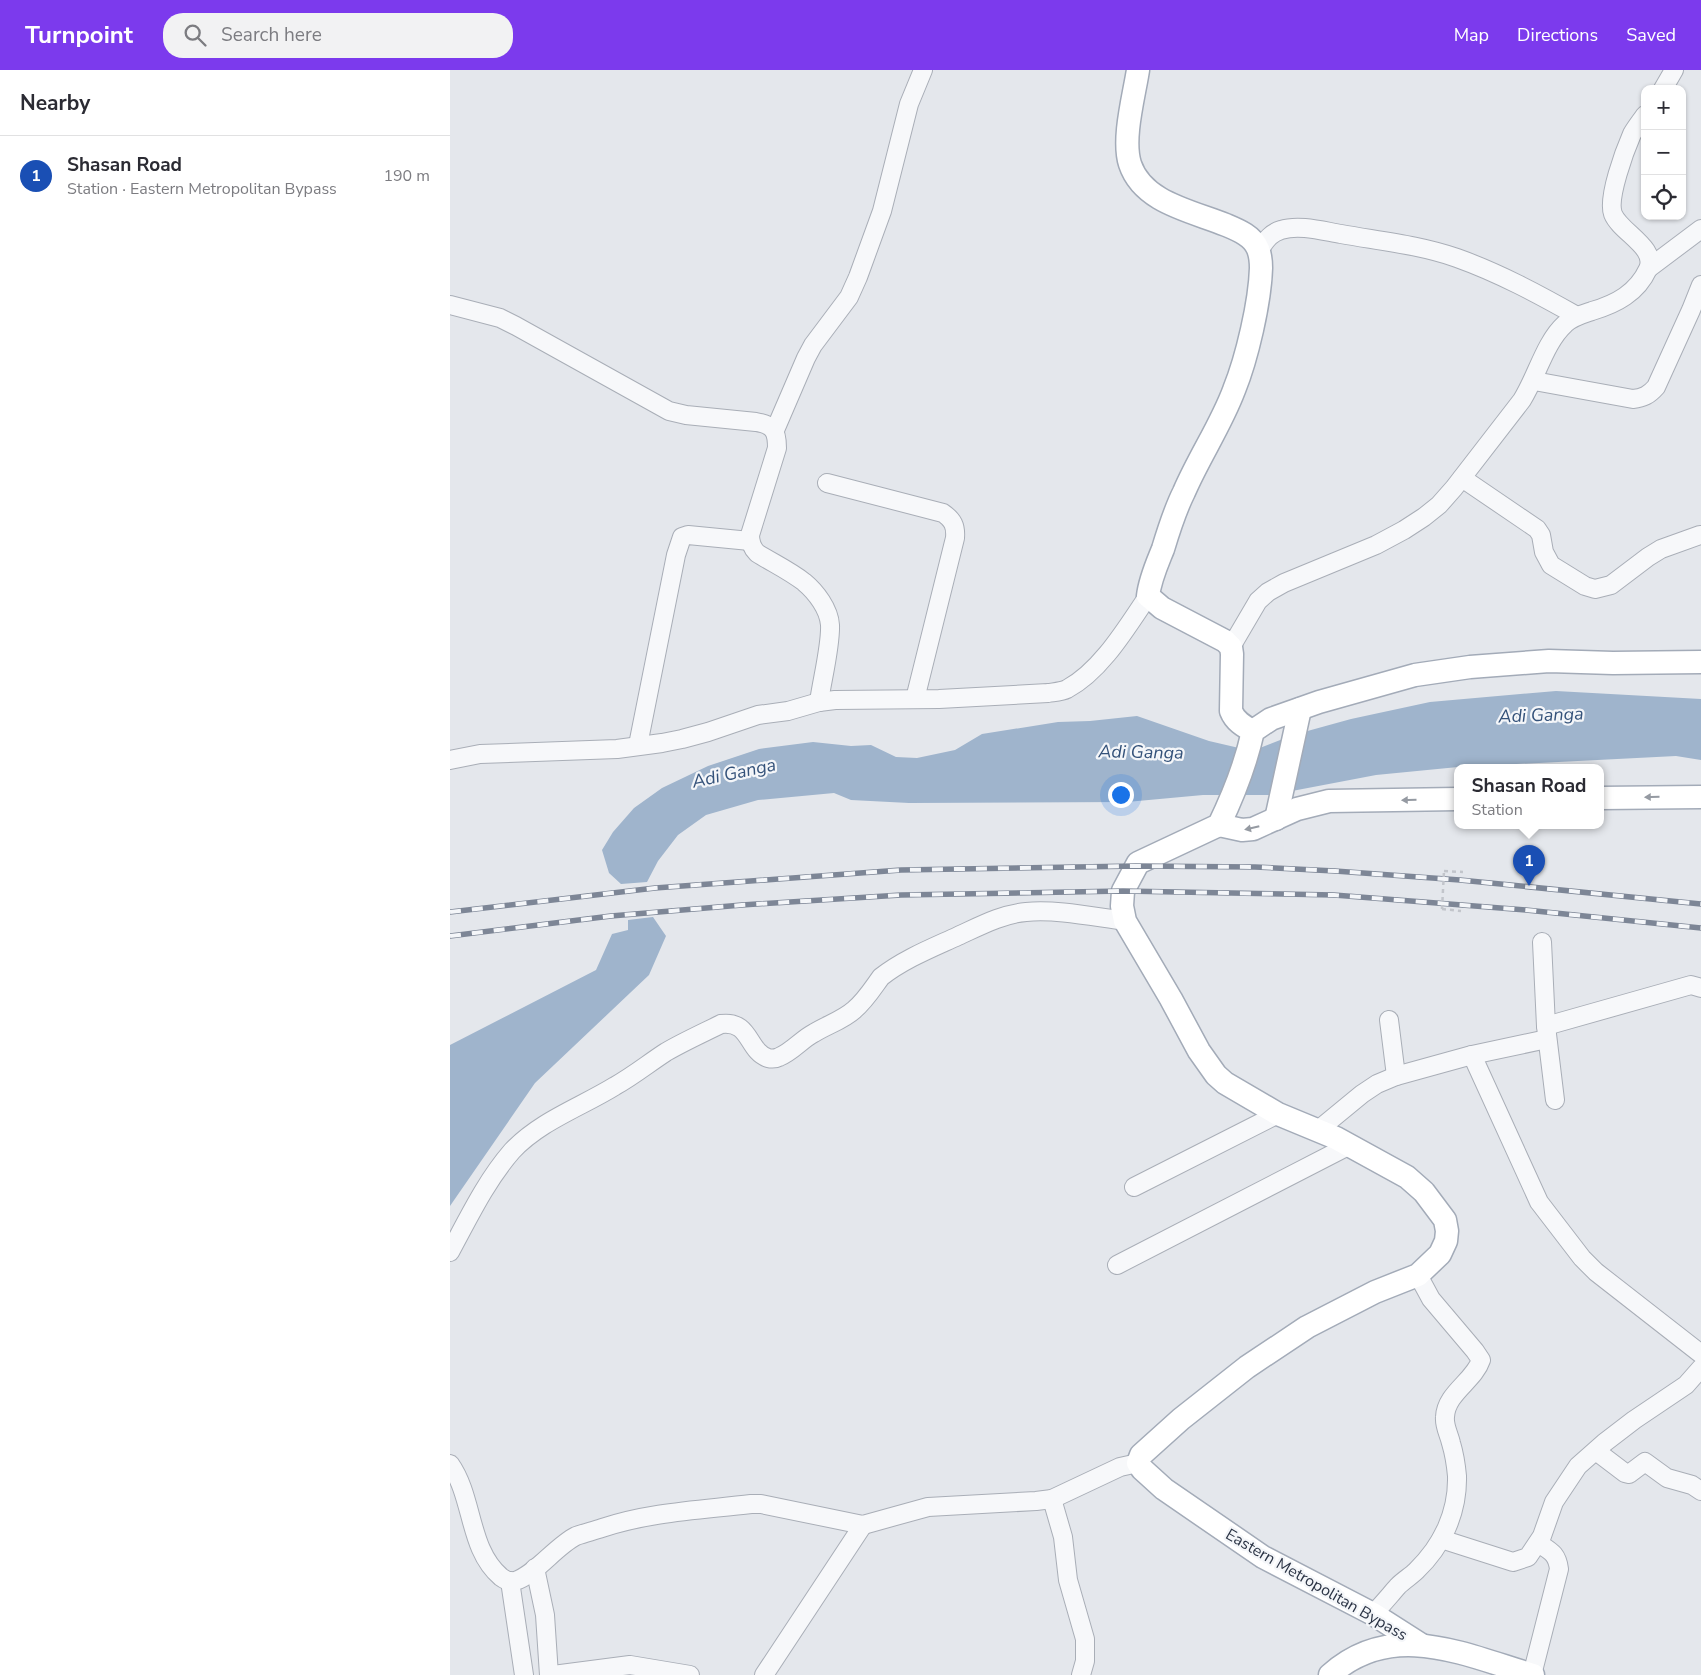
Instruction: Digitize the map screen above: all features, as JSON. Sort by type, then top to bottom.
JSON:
[{"type":"main road","points":[[1138,70],[1129,125],[1128,147],[1130,163],[1138,179],[1148,192],[1241,232],[1259,250],[1261,267],[1256,307],[1235,389],[1184,492],[1153,576],[1148,596],[1162,608],[1225,641],[1230,647],[1232,654],[1231,711],[1233,717],[1251,738]]},
{"type":"main road","points":[[1219,825],[1230,801],[1251,738],[1271,719],[1300,709],[1415,675],[1470,668],[1549,661],[1613,663],[1701,662]]},
{"type":"main road","points":[[1277,812],[1300,709]]},
{"type":"main road","points":[[1604,798],[1701,797]]},
{"type":"main road","points":[[1138,1462],[1141,1456],[1181,1419],[1247,1367],[1308,1326],[1376,1292],[1418,1275],[1440,1254],[1446,1241],[1447,1231],[1445,1220],[1424,1192],[1407,1178],[1350,1145],[1278,1114],[1225,1083],[1216,1075],[1199,1051],[1125,921],[1122,906],[1123,891],[1136,866],[1143,860],[1219,825],[1242,830],[1253,829],[1277,812],[1329,800],[1454,799]]},
{"type":"main road","name":"Eastern Metropolitan Bypass","points":[[1138,1462],[1142,1470],[1164,1489],[1263,1557],[1373,1614],[1420,1644]]},
{"type":"main road","points":[[1330,1675],[1344,1664],[1370,1651],[1400,1645],[1420,1644],[1460,1653],[1533,1675]]},
{"type":"street","points":[[774,430],[809,352],[849,297],[858,277],[882,211],[909,104],[923,70]]},
{"type":"street","points":[[1665,85],[1674,70]]},
{"type":"street","points":[[1641,121],[1633,133],[1622,159],[1612,197],[1612,206],[1613,214],[1617,221],[1644,247],[1649,257],[1649,268]]},
{"type":"street","points":[[1259,250],[1271,234],[1291,228],[1408,245],[1456,258],[1520,284],[1577,316]]},
{"type":"street","points":[[1230,647],[1258,601],[1268,592],[1284,583],[1376,545],[1404,530],[1439,505],[1522,400],[1534,380],[1553,338],[1566,322],[1577,316],[1611,305],[1626,297],[1649,268],[1701,229]]},
{"type":"street","points":[[1534,380],[1633,399],[1642,398],[1650,394],[1656,387],[1701,285]]},
{"type":"street","points":[[450,304],[500,318],[669,411],[756,422],[765,424],[774,430],[778,448],[750,535],[750,541],[752,548],[758,554],[805,583],[828,613],[830,625],[819,702]]},
{"type":"street","points":[[1462,478],[1537,530],[1541,535],[1544,552],[1551,565],[1585,586],[1595,589],[1611,585],[1648,557],[1661,550],[1700,535]]},
{"type":"street","points":[[827,483],[944,513],[951,519],[956,529],[956,538],[915,699]]},
{"type":"street","points":[[638,745],[676,555],[682,537],[688,535],[750,541]]},
{"type":"street","points":[[450,760],[489,753],[616,749],[682,740],[758,715],[788,711],[819,702],[835,700],[915,699],[1048,693],[1065,690],[1082,680],[1100,661],[1148,596]]},
{"type":"street","points":[[450,1252],[491,1180],[513,1151],[527,1138],[555,1119],[616,1086],[667,1052],[721,1024],[730,1023],[736,1025],[762,1055],[774,1059],[781,1057],[813,1033],[845,1017],[854,1010],[886,973],[914,956],[993,921],[1019,913],[1048,912],[1125,921]]},
{"type":"street","points":[[1542,942],[1546,1032],[1555,1100]]},
{"type":"street","points":[[1316,1130],[1362,1094],[1396,1076],[1472,1055],[1691,985],[1701,988]]},
{"type":"street","points":[[1389,1020],[1396,1076]]},
{"type":"street","points":[[1472,1055],[1539,1202],[1582,1258],[1596,1272],[1701,1354]]},
{"type":"street","points":[[1134,1187],[1278,1114]]},
{"type":"street","points":[[1118,1265],[1350,1145]]},
{"type":"street","points":[[1373,1614],[1400,1584],[1416,1570],[1448,1528],[1453,1515],[1457,1484],[1452,1444],[1444,1416],[1452,1398],[1474,1373],[1481,1360],[1476,1351],[1431,1299],[1418,1275]]},
{"type":"street","points":[[1441,1539],[1513,1562],[1528,1557],[1538,1543],[1547,1524],[1554,1502],[1578,1466],[1634,1420],[1686,1386],[1701,1368]]},
{"type":"street","points":[[1596,1451],[1625,1473],[1629,1474],[1645,1462],[1667,1478],[1692,1485],[1701,1491]]},
{"type":"street","points":[[450,1464],[459,1481],[481,1549],[496,1572],[510,1581],[516,1581],[577,1536],[622,1521],[641,1517],[761,1504],[863,1526],[928,1507],[1052,1499],[1120,1467],[1138,1462]]},
{"type":"street","points":[[1052,1499],[1063,1537],[1068,1580],[1085,1639],[1081,1675]]},
{"type":"street","points":[[764,1675],[863,1526]]},
{"type":"street","points":[[1533,1675],[1559,1569],[1558,1560],[1538,1543]]},
{"type":"street","points":[[535,1568],[545,1615],[551,1675],[630,1665],[690,1675]]},
{"type":"street","points":[[510,1581],[524,1675]]},
{"type":"path","points":[[1461,911],[1442,909],[1444,871],[1463,872]]},
{"type":"water","name":"Adi Ganga","points":[[1556,691],[1701,699],[1701,760],[1676,756],[1517,764],[1454,764],[1454,767],[1376,775],[1271,795],[1203,795],[1127,802],[909,803],[851,800],[834,793],[758,800],[706,815],[678,835],[658,861],[647,882],[621,884],[609,873],[602,850],[613,832],[634,808],[662,788],[708,766],[759,749],[813,742],[851,746],[871,745],[896,757],[917,758],[955,750],[982,734],[1058,722],[1137,716],[1209,741],[1252,751],[1293,735],[1351,719],[1430,702]]},
{"type":"water","points":[[653,917],[666,936],[649,975],[535,1083],[450,1206],[450,1045],[596,970],[612,934],[628,930],[628,920]]},
{"type":"railway","points":[[450,912],[655,888],[901,870],[1136,866],[1255,867],[1335,871],[1460,880],[1701,904]]},
{"type":"railway","points":[[450,936],[611,916],[742,905],[901,895],[1123,891],[1334,895],[1526,910],[1701,928]]},
{"type":"place","name":"Shasan Road","points":[[1529,886]]}]
